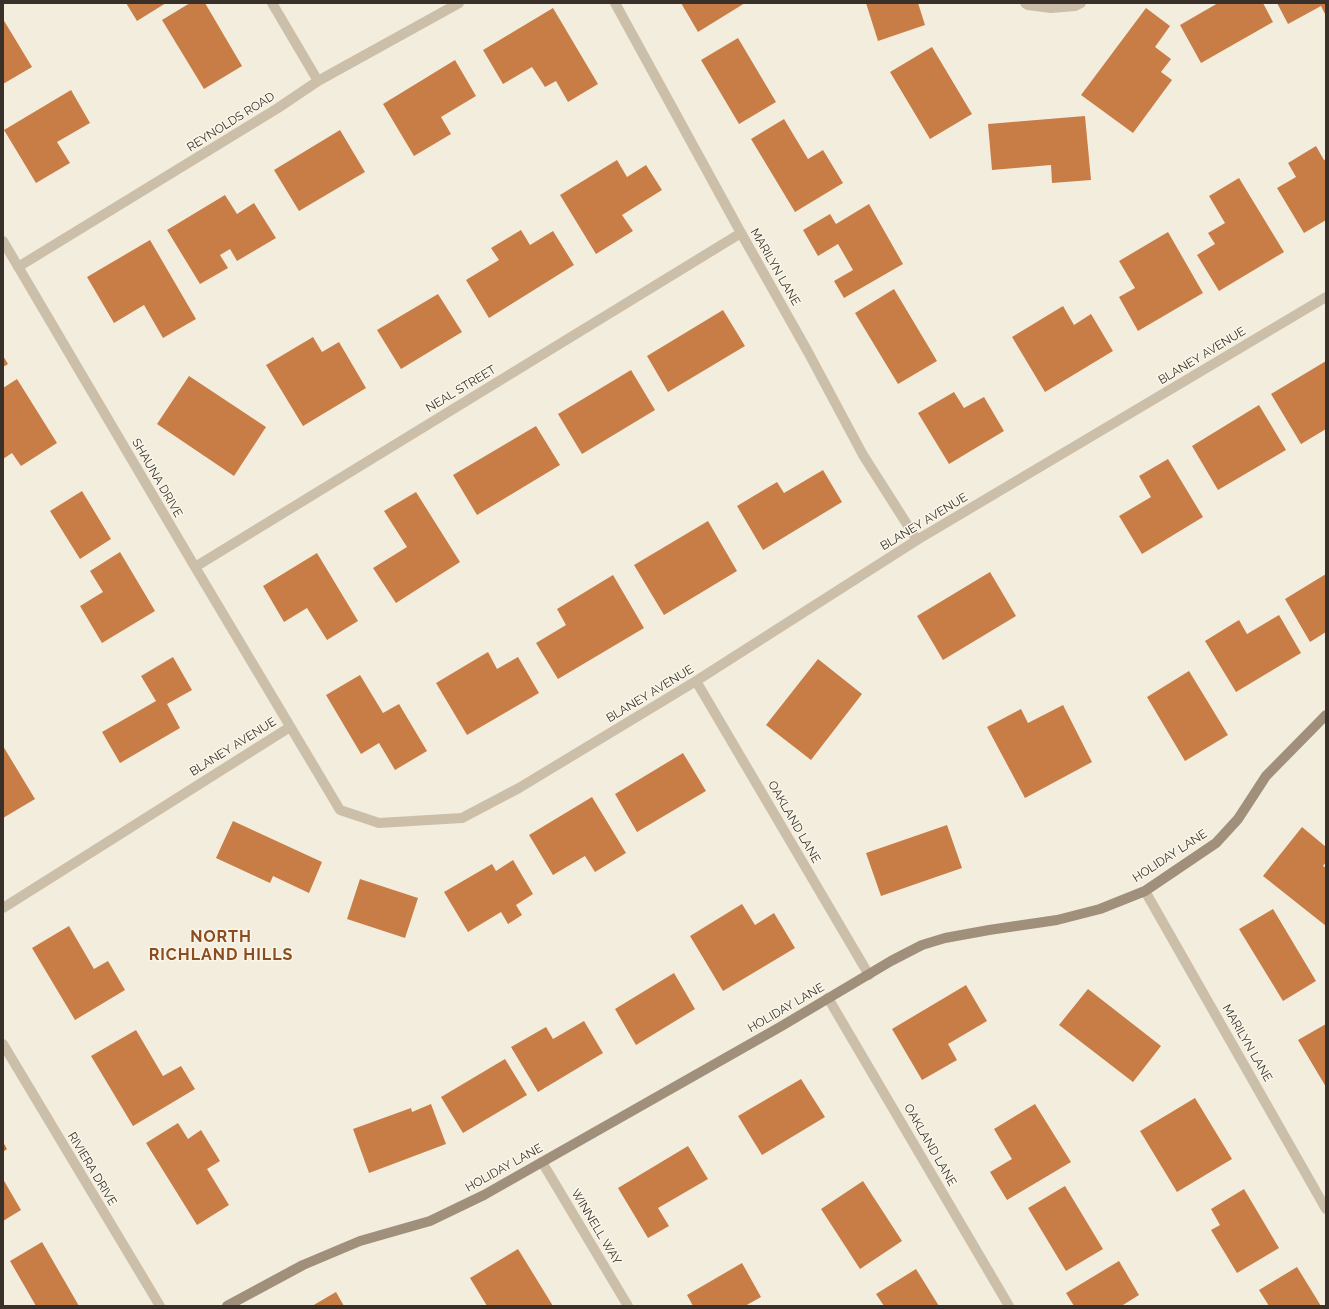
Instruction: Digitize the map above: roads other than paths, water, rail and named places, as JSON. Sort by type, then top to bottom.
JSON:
[{"type":"street","points":[[272,3],[318,81]]},
{"type":"street","name":"REYNOLDS ROAD","points":[[18,267],[278,108],[318,81],[459,3]]},
{"type":"street","name":"MARILYN LANE","points":[[615,3],[808,352],[862,456],[917,540]]},
{"type":"street","points":[[1025,3],[1028,5],[1051,8],[1075,6],[1081,3]]},
{"type":"street","name":"NEAL STREET","points":[[195,567],[741,233]]},
{"type":"street","name":"SHAUNA DRIVE","points":[[3,241],[290,727]]},
{"type":"street","name":"BLANEY AVENUE","points":[[3,908],[290,727],[340,810],[379,822],[462,818],[519,788],[696,682],[917,540],[1326,297]]},
{"type":"street","name":"OAKLAND LANE","points":[[696,682],[869,975]]},
{"type":"street","name":"HOLIDAY LANE","points":[[227,1306],[303,1265],[360,1241],[430,1221],[484,1195],[780,1027],[891,961],[922,945],[945,938],[1057,920],[1100,909],[1145,891],[1216,843],[1238,819],[1266,776],[1326,715]]},
{"type":"street","name":"MARILYN LANE","points":[[1145,891],[1326,1209]]},
{"type":"street","name":"OAKLAND LANE","points":[[828,998],[1009,1306]]},
{"type":"street","name":"RIVIERA DRIVE","points":[[3,1044],[160,1306]]},
{"type":"street","name":"WINNELL WAY","points":[[542,1162],[628,1306]]},
{"type":"district","name":"NORTH RICHLAND HILLS","points":[[221,946]]}]
